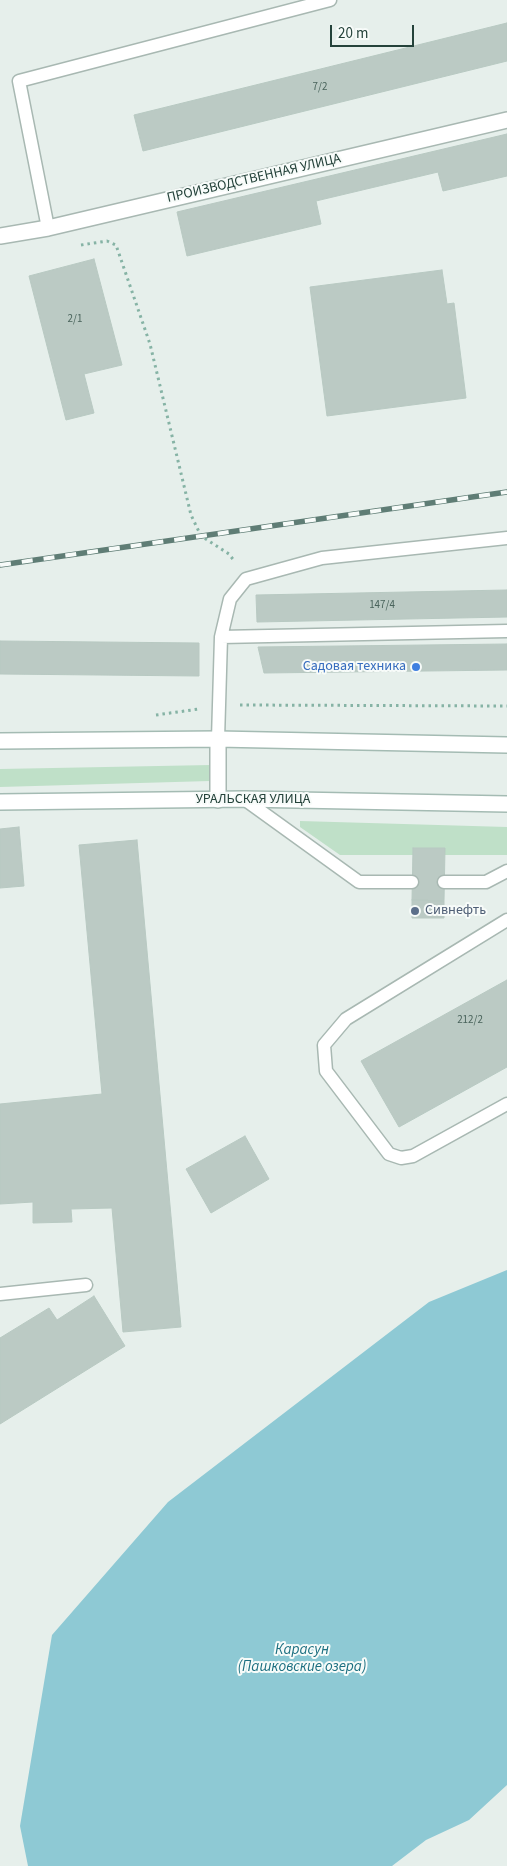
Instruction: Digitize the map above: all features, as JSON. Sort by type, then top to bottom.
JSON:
[{"type":"main road","name":"ПРОИЗВОДСТВЕННАЯ УЛИЦА","points":[[0,236],[48,228],[507,120]]},
{"type":"main road","points":[[218,739],[218,800]]},
{"type":"main road","points":[[0,741],[218,739],[507,745]]},
{"type":"main road","name":"УРАЛЬСКАЯ УЛИЦА","points":[[0,802],[244,799],[507,804]]},
{"type":"lane","points":[[48,228],[19,81],[330,0]]},
{"type":"lane","points":[[218,739],[221,637],[230,599],[246,579],[322,558],[507,538]]},
{"type":"lane","points":[[221,637],[507,631]]},
{"type":"lane","points":[[244,799],[359,882],[412,882]]},
{"type":"lane","points":[[444,882],[486,882],[507,871]]},
{"type":"lane","points":[[507,920],[346,1019],[324,1045],[326,1071],[389,1154],[401,1158],[413,1156],[507,1104]]},
{"type":"lane","points":[[0,1294],[86,1285]]},
{"type":"path","points":[[73,246],[107,241],[116,245],[150,344],[191,515],[201,536],[230,554],[246,579]]},
{"type":"path","points":[[154,715],[219,706],[266,704],[507,706]]},
{"type":"green space","points":[[211,765],[210,781],[0,787],[0,769]]},
{"type":"green space","points":[[300,821],[507,827],[507,855],[340,855],[300,827]]},
{"type":"water","name":"Карасун (Пашковские озера)","points":[[507,1270],[507,1785],[469,1820],[426,1840],[392,1866],[28,1866],[20,1826],[52,1635],[168,1502],[429,1302]]},
{"type":"building","points":[[507,23],[507,61],[143,151],[134,115]]},
{"type":"building","points":[[507,134],[507,176],[443,191],[438,172],[316,201],[321,224],[187,256],[177,212]]},
{"type":"building","points":[[94,259],[122,365],[84,374],[94,413],[66,420],[29,276]]},
{"type":"building","points":[[442,270],[447,304],[454,303],[466,398],[327,416],[310,287]]},
{"type":"building","points":[[507,590],[507,617],[257,622],[256,595]]},
{"type":"building","points":[[0,641],[199,643],[199,676],[0,674]]},
{"type":"building","points":[[507,644],[507,670],[264,673],[258,647]]},
{"type":"building","points":[[19,827],[24,886],[0,888],[0,829]]},
{"type":"building","points":[[137,840],[181,1327],[123,1332],[112,1208],[71,1209],[72,1222],[33,1223],[33,1202],[0,1204],[0,1104],[102,1094],[79,845]]},
{"type":"building","points":[[413,848],[445,848],[444,901],[412,900]]},
{"type":"building","points":[[412,900],[444,901],[444,918],[412,918]]},
{"type":"building","points":[[507,980],[507,1067],[399,1127],[361,1061]]},
{"type":"building","points":[[245,1136],[269,1179],[211,1213],[186,1169]]},
{"type":"building","points":[[94,1296],[125,1346],[0,1424],[0,1338],[49,1308],[57,1320]]},
{"type":"railway","points":[[0,565],[507,492]]},
{"type":"place","name":"Садовая техника","points":[[416,667]]},
{"type":"place","name":"Сивнефть","points":[[415,911]]}]
